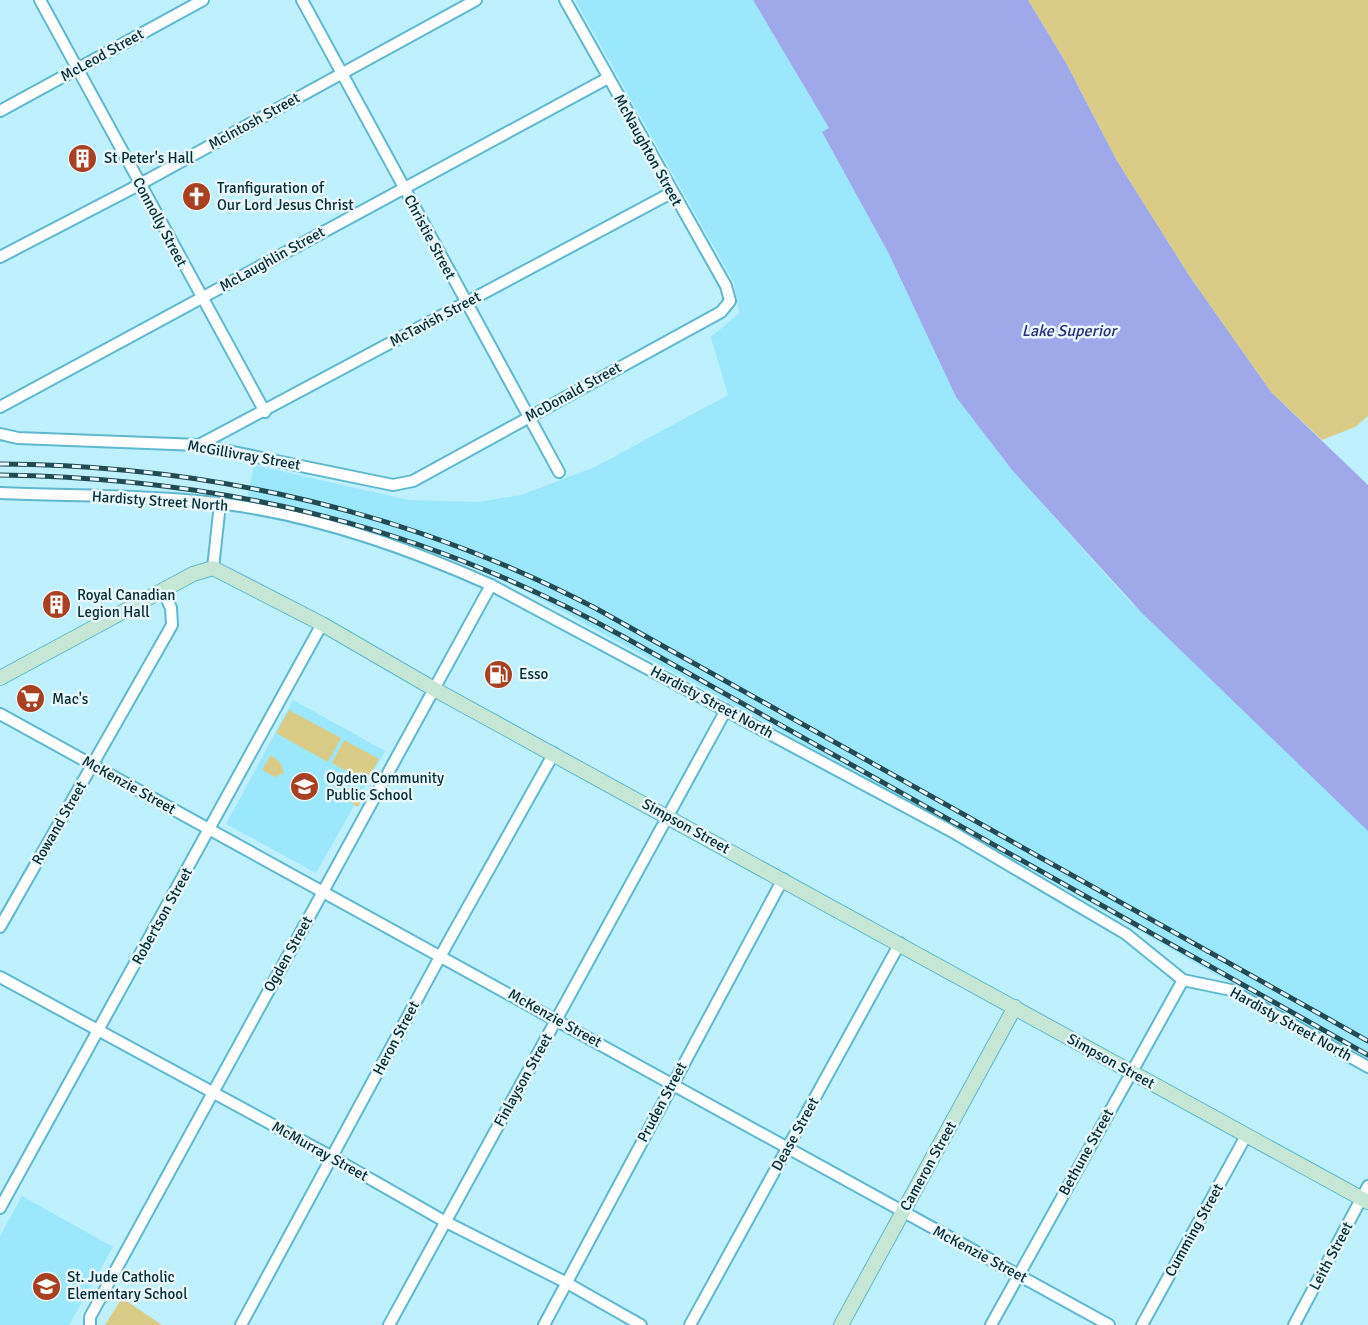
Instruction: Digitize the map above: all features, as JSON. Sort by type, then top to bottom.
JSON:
[{"type":"main road","points":[[0,678],[193,574],[213,568]]},
{"type":"main road","name":"Simpson Street","points":[[213,568],[322,624],[434,689],[900,943],[1246,1136],[1366,1196]]},
{"type":"main road","name":"Cameron Street","points":[[841,1325],[1015,1007]]},
{"type":"street","name":"Connolly Street","points":[[40,0],[265,412]]},
{"type":"street","name":"McLeod Street","points":[[0,111],[203,0]]},
{"type":"street","name":"Christie Street","points":[[302,0],[559,472]]},
{"type":"street","name":"McIntosh Street","points":[[0,257],[140,184],[476,0]]},
{"type":"street","name":"McNaughton Street","points":[[565,0],[671,193],[726,286],[730,301]]},
{"type":"street","name":"McLaughlin Street","points":[[0,407],[608,78]]},
{"type":"street","name":"McTavish Street","points":[[199,445],[265,412],[671,193]]},
{"type":"street","name":"McDonald Street","points":[[413,481],[711,318],[728,307],[730,301]]},
{"type":"street","name":"McGillivray Street","points":[[0,434],[18,438],[199,445],[393,486],[413,481]]},
{"type":"street","name":"Hardisty Street North","points":[[0,493],[220,504],[277,514],[389,545],[491,585],[951,831],[1126,934],[1183,980],[1231,990],[1368,1066]]},
{"type":"street","points":[[213,568],[220,504]]},
{"type":"street","name":"Ogden Street","points":[[90,1325],[90,1317],[491,585]]},
{"type":"street","name":"Rowand Street","points":[[0,927],[172,625],[171,608],[162,591]]},
{"type":"street","name":"Robertson Street","points":[[0,1208],[322,624]]},
{"type":"street","name":"Finlayson Street","points":[[389,1325],[726,710]]},
{"type":"street","name":"McKenzie Street","points":[[0,714],[441,955],[1108,1325]]},
{"type":"street","name":"Heron Street","points":[[241,1325],[441,955],[554,753]]},
{"type":"street","name":"Pruden Street","points":[[544,1325],[783,879]]},
{"type":"street","name":"Dease Street","points":[[690,1325],[900,943]]},
{"type":"street","name":"McMurray Street","points":[[0,977],[332,1157],[444,1221],[567,1283],[641,1325]]},
{"type":"street","name":"Bethune Street","points":[[991,1325],[1183,980]]},
{"type":"street","name":"Cumming Street","points":[[1142,1325],[1246,1136]]},
{"type":"street","name":"Leith Street","points":[[1294,1325],[1366,1196]]},
{"type":"shaded area","points":[[575,0],[753,0],[829,128],[822,132],[889,254],[956,397],[1012,470],[1131,603],[1198,661],[1368,831],[1368,1061],[983,842],[520,588],[472,567],[389,538],[247,501],[254,465],[409,500],[478,502],[521,495],[595,467],[728,395],[711,337],[739,313],[734,283]]},
{"type":"shaded area","points":[[1028,0],[1368,0],[1368,416],[1355,427],[1322,440],[1271,392],[1190,277],[1117,161],[1066,63]]},
{"type":"shaded area","name":"Ogden Community Public School","points":[[293,700],[385,751],[316,873],[226,824]]},
{"type":"shaded area","points":[[289,710],[341,738],[328,762],[276,733]]},
{"type":"shaded area","points":[[344,740],[379,759],[366,782],[332,763]]},
{"type":"shaded area","points":[[271,755],[281,764],[284,773],[275,777],[262,770]]},
{"type":"shaded area","points":[[346,788],[364,794],[358,807],[341,797]]},
{"type":"shaded area","name":"St. Jude Catholic Elementary School","points":[[22,1196],[113,1247],[69,1325],[0,1325],[0,1236]]},
{"type":"shaded area","points":[[122,1298],[162,1325],[105,1325]]},
{"type":"water","name":"Lake Superior","points":[[753,0],[1028,0],[1066,63],[1117,161],[1190,277],[1271,392],[1368,485],[1368,831],[1141,612],[1012,470],[956,397],[889,254],[822,132],[829,128]]},
{"type":"railway","points":[[0,464],[155,473],[308,500],[382,521],[455,546],[527,575],[597,609],[1368,1041]]},
{"type":"railway","points":[[0,475],[84,478],[165,486],[245,499],[322,516],[399,538],[475,566],[550,599],[624,637],[1368,1055]]},
{"type":"place","name":"St Peter's Hall","points":[[83,158]]},
{"type":"place","name":"Tranfiguration of Our Lord Jesus Christ","points":[[196,197]]},
{"type":"place","name":"Royal Canadian Legion Hall","points":[[56,604]]},
{"type":"place","name":"Esso","points":[[498,674]]},
{"type":"place","name":"Mac's","points":[[31,699]]},
{"type":"place","name":"Ogden Community Public School","points":[[305,787]]},
{"type":"place","name":"St. Jude Catholic Elementary School","points":[[46,1286]]}]
